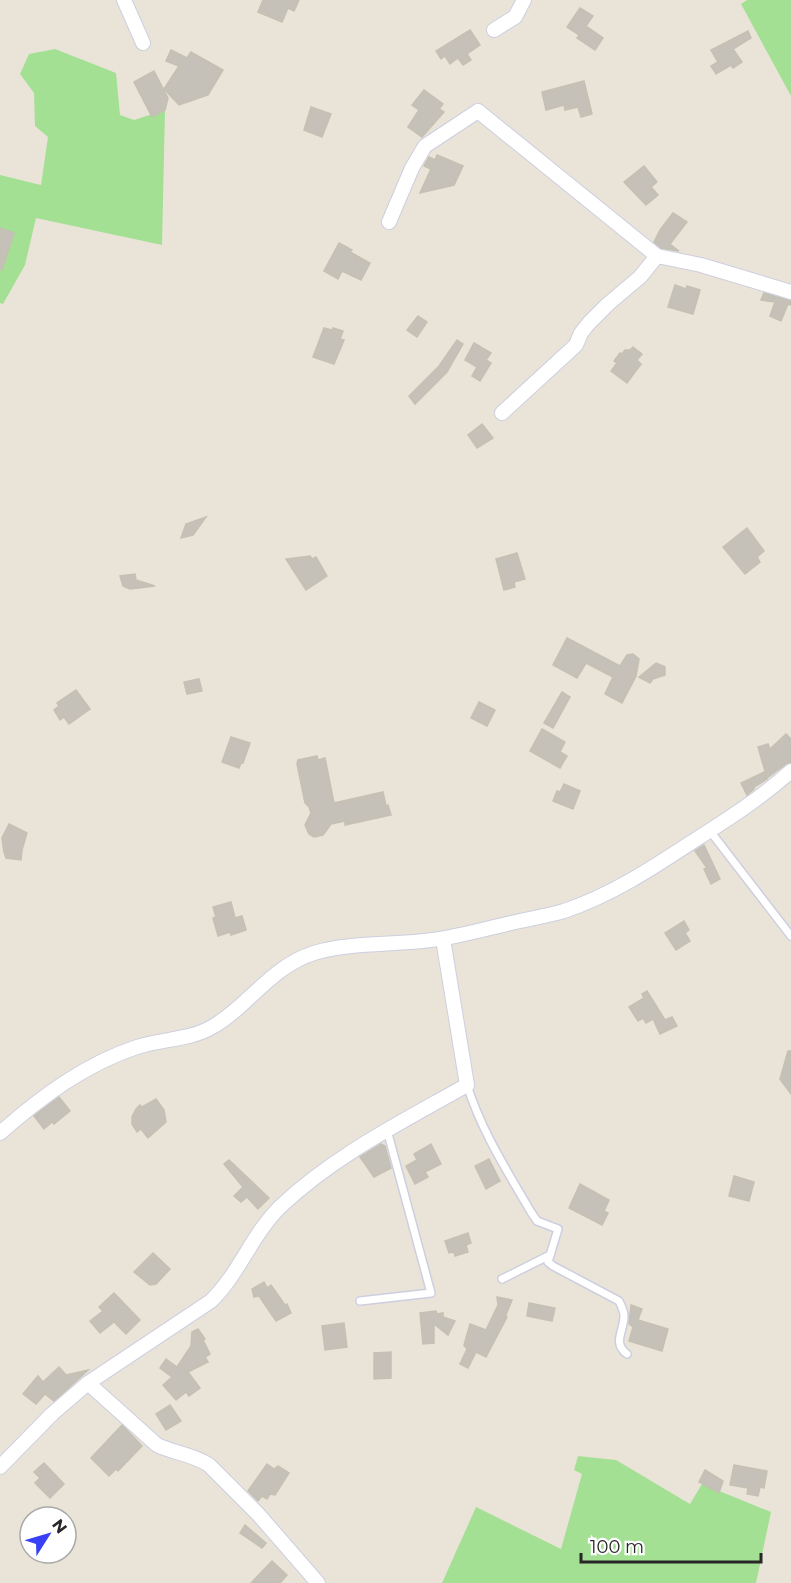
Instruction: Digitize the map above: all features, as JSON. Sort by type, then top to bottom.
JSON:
[{"type":"street","points":[[124,0],[143,43]]},
{"type":"street","points":[[494,30],[515,17],[524,0]]},
{"type":"street","points":[[389,222],[412,168],[425,146],[478,111],[657,256],[706,266],[791,292]]},
{"type":"street","points":[[502,413],[576,345],[581,333],[589,323],[640,278],[657,256]]},
{"type":"street","points":[[0,1133],[43,1096],[96,1065],[138,1047],[210,1028],[227,1017],[267,980],[313,953],[443,939],[562,911],[595,899],[642,875],[710,831],[750,804],[791,771]]},
{"type":"street","points":[[0,1467],[45,1421],[88,1383],[211,1301],[224,1288],[263,1227],[280,1207],[325,1168],[357,1146],[467,1085],[443,939]]},
{"type":"street","points":[[88,1383],[157,1445],[201,1460],[208,1465],[258,1514],[318,1583]]},
{"type":"lane","points":[[710,831],[791,936]]},
{"type":"lane","points":[[467,1085],[475,1109],[491,1142],[531,1212],[537,1221],[558,1229],[548,1262],[619,1301],[624,1315],[618,1341],[622,1350],[627,1354]]},
{"type":"lane","points":[[360,1301],[431,1293],[387,1130]]},
{"type":"lane","points":[[502,1279],[550,1255]]},
{"type":"green space","points":[[747,0],[791,0],[791,96],[741,4]]},
{"type":"green space","points":[[55,49],[116,73],[120,115],[134,120],[165,110],[162,245],[36,218],[25,265],[3,304],[0,303],[0,175],[41,185],[48,137],[35,126],[34,93],[20,74],[29,54]]},
{"type":"green space","points":[[578,1456],[616,1460],[690,1504],[702,1484],[771,1512],[756,1583],[442,1583],[476,1507],[561,1549],[582,1474],[574,1470]]},
{"type":"building","points":[[263,0],[299,0],[294,11],[288,8],[282,22],[258,12]]},
{"type":"building","points":[[580,8],[593,16],[586,26],[603,38],[595,50],[577,38],[579,35],[567,27]]},
{"type":"building","points":[[470,30],[480,45],[467,54],[471,60],[463,65],[458,58],[450,64],[445,56],[441,59],[436,51]]},
{"type":"building","points":[[748,31],[751,38],[733,49],[742,62],[733,68],[731,65],[716,74],[711,66],[718,62],[711,50]]},
{"type":"building","points":[[171,50],[187,58],[191,52],[223,70],[208,95],[179,105],[164,89],[179,66],[166,61]]},
{"type":"building","points":[[154,71],[168,98],[165,110],[152,117],[134,82]]},
{"type":"building","points":[[584,81],[592,114],[581,117],[578,107],[565,110],[564,105],[546,110],[542,92]]},
{"type":"building","points":[[424,90],[443,104],[439,109],[444,112],[422,137],[408,127],[419,110],[412,105]]},
{"type":"building","points":[[311,107],[331,114],[322,137],[304,130]]},
{"type":"building","points":[[437,155],[463,166],[454,185],[420,193],[431,169],[424,166],[429,157],[435,160]]},
{"type":"building","points":[[644,166],[657,182],[651,187],[658,195],[646,205],[624,182]]},
{"type":"building","points":[[673,213],[687,222],[670,244],[679,251],[661,248],[654,242]]},
{"type":"building","points":[[0,228],[14,233],[2,270],[0,269]]},
{"type":"building","points":[[339,243],[370,263],[361,280],[342,271],[338,279],[324,271]]},
{"type":"building","points":[[675,285],[700,290],[693,314],[668,307]]},
{"type":"building","points":[[764,293],[791,301],[781,321],[770,316],[775,302],[761,300]]},
{"type":"building","points":[[418,316],[427,322],[417,337],[407,330]]},
{"type":"building","points":[[324,328],[343,331],[340,339],[344,340],[334,364],[313,357]]},
{"type":"building","points":[[457,340],[463,344],[447,372],[415,404],[409,396],[439,366]]},
{"type":"building","points":[[474,343],[491,353],[486,360],[491,363],[480,381],[472,376],[477,367],[465,360]]},
{"type":"building","points":[[633,347],[642,354],[637,360],[641,364],[627,383],[611,371],[620,353]]},
{"type":"building","points":[[482,424],[493,438],[477,448],[468,435]]},
{"type":"building","points":[[206,517],[193,535],[181,538],[186,524]]},
{"type":"building","points":[[747,528],[764,551],[757,557],[760,562],[745,574],[723,547]]},
{"type":"building","points":[[517,553],[525,579],[514,582],[515,587],[504,590],[496,559]]},
{"type":"building","points":[[310,556],[312,559],[316,557],[327,576],[306,590],[286,559]]},
{"type":"building","points":[[135,574],[136,580],[155,586],[130,589],[123,586],[120,576]]},
{"type":"building","points":[[567,638],[620,666],[627,655],[633,654],[639,659],[636,676],[622,703],[605,694],[613,677],[586,663],[577,678],[553,665]]},
{"type":"building","points":[[656,663],[665,667],[665,675],[653,679],[650,683],[639,677]]},
{"type":"building","points":[[199,679],[202,691],[187,694],[184,682]]},
{"type":"building","points":[[76,690],[90,709],[69,724],[64,717],[60,720],[54,710],[59,706],[57,703]]},
{"type":"building","points":[[562,692],[570,697],[553,728],[544,723]]},
{"type":"building","points":[[479,702],[495,710],[487,726],[471,718]]},
{"type":"building","points":[[542,729],[565,742],[560,752],[567,756],[560,768],[530,751]]},
{"type":"building","points":[[786,734],[791,739],[791,762],[767,778],[758,747],[768,744],[770,749]]},
{"type":"building","points":[[231,737],[250,743],[239,768],[222,762]]},
{"type":"building","points":[[317,756],[318,760],[325,758],[334,803],[383,792],[391,815],[345,825],[345,821],[331,824],[323,835],[314,837],[309,834],[305,825],[311,813],[305,803],[297,764],[298,760]]},
{"type":"building","points":[[764,772],[767,779],[754,787],[747,795],[741,783]]},
{"type":"building","points":[[564,784],[580,791],[573,809],[553,801],[557,791],[560,792]]},
{"type":"building","points":[[9,824],[27,833],[21,860],[6,858],[4,852],[2,838]]},
{"type":"building","points":[[704,845],[720,879],[711,884],[704,869],[707,868],[695,851]]},
{"type":"building","points":[[231,902],[235,918],[242,916],[246,930],[218,936],[213,918],[216,917],[213,907]]},
{"type":"building","points":[[684,921],[689,930],[685,933],[690,941],[676,950],[665,933]]},
{"type":"building","points":[[647,991],[665,1020],[672,1017],[677,1026],[660,1034],[653,1019],[646,1023],[643,1018],[638,1021],[629,1007],[644,998],[642,994]]},
{"type":"building","points":[[788,1051],[791,1051],[791,1094],[780,1079]]},
{"type":"building","points":[[59,1097],[70,1111],[44,1129],[34,1116]]},
{"type":"building","points":[[156,1099],[164,1110],[166,1122],[148,1138],[141,1129],[137,1132],[132,1124],[132,1117],[140,1105],[142,1107]]},
{"type":"building","points":[[381,1144],[385,1146],[391,1168],[374,1177],[360,1157]]},
{"type":"building","points":[[431,1144],[441,1164],[425,1172],[428,1177],[415,1184],[406,1166],[417,1160],[414,1154]]},
{"type":"building","points":[[489,1159],[500,1181],[486,1189],[475,1166]]},
{"type":"building","points":[[229,1160],[269,1198],[258,1209],[247,1197],[241,1202],[234,1196],[243,1187],[224,1164]]},
{"type":"building","points":[[734,1176],[754,1182],[749,1201],[729,1196]]},
{"type":"building","points":[[580,1184],[609,1200],[604,1211],[608,1213],[602,1225],[569,1208]]},
{"type":"building","points":[[468,1233],[471,1243],[466,1245],[468,1252],[455,1256],[454,1252],[449,1253],[445,1241]]},
{"type":"building","points":[[153,1253],[170,1269],[156,1284],[150,1285],[134,1272]]},
{"type":"building","points":[[264,1282],[267,1288],[271,1285],[285,1305],[287,1304],[291,1313],[276,1321],[259,1296],[254,1297],[252,1289]]},
{"type":"building","points":[[114,1293],[140,1320],[126,1334],[114,1322],[100,1333],[90,1321],[103,1311],[99,1307]]},
{"type":"building","points":[[497,1297],[512,1300],[505,1317],[507,1317],[486,1357],[476,1352],[468,1368],[460,1364],[467,1349],[464,1345],[470,1324],[486,1330],[498,1305]]},
{"type":"building","points":[[529,1303],[555,1308],[552,1321],[527,1316]]},
{"type":"building","points":[[631,1305],[642,1309],[638,1320],[668,1329],[662,1351],[629,1341],[633,1327],[629,1324]]},
{"type":"building","points":[[436,1311],[437,1314],[443,1313],[443,1317],[455,1321],[448,1335],[434,1324],[434,1343],[423,1344],[420,1313]]},
{"type":"building","points":[[344,1323],[347,1347],[325,1350],[322,1326]]},
{"type":"building","points":[[198,1329],[205,1339],[203,1340],[210,1354],[205,1357],[208,1362],[188,1372],[200,1388],[189,1396],[186,1392],[176,1400],[163,1385],[172,1377],[160,1368],[166,1359],[177,1367],[191,1346],[192,1332]]},
{"type":"building","points":[[391,1352],[391,1378],[374,1379],[374,1353]]},
{"type":"building","points":[[59,1367],[66,1375],[88,1370],[54,1401],[45,1394],[36,1404],[23,1394],[38,1376],[43,1382]]},
{"type":"building","points":[[170,1405],[181,1421],[166,1430],[156,1414]]},
{"type":"building","points":[[122,1425],[142,1446],[118,1471],[116,1469],[109,1476],[91,1458]]},
{"type":"building","points":[[44,1463],[64,1484],[50,1498],[35,1483],[40,1478],[34,1472]]},
{"type":"building","points":[[267,1464],[274,1469],[278,1466],[289,1473],[275,1495],[270,1494],[267,1499],[262,1496],[258,1501],[248,1491]]},
{"type":"building","points":[[734,1465],[767,1471],[764,1488],[760,1487],[758,1496],[747,1494],[748,1488],[730,1485]]},
{"type":"building","points":[[705,1470],[723,1481],[719,1493],[699,1482]]},
{"type":"building","points":[[245,1525],[266,1543],[262,1548],[240,1533]]},
{"type":"building","points":[[272,1561],[287,1575],[280,1583],[251,1583]]}]
